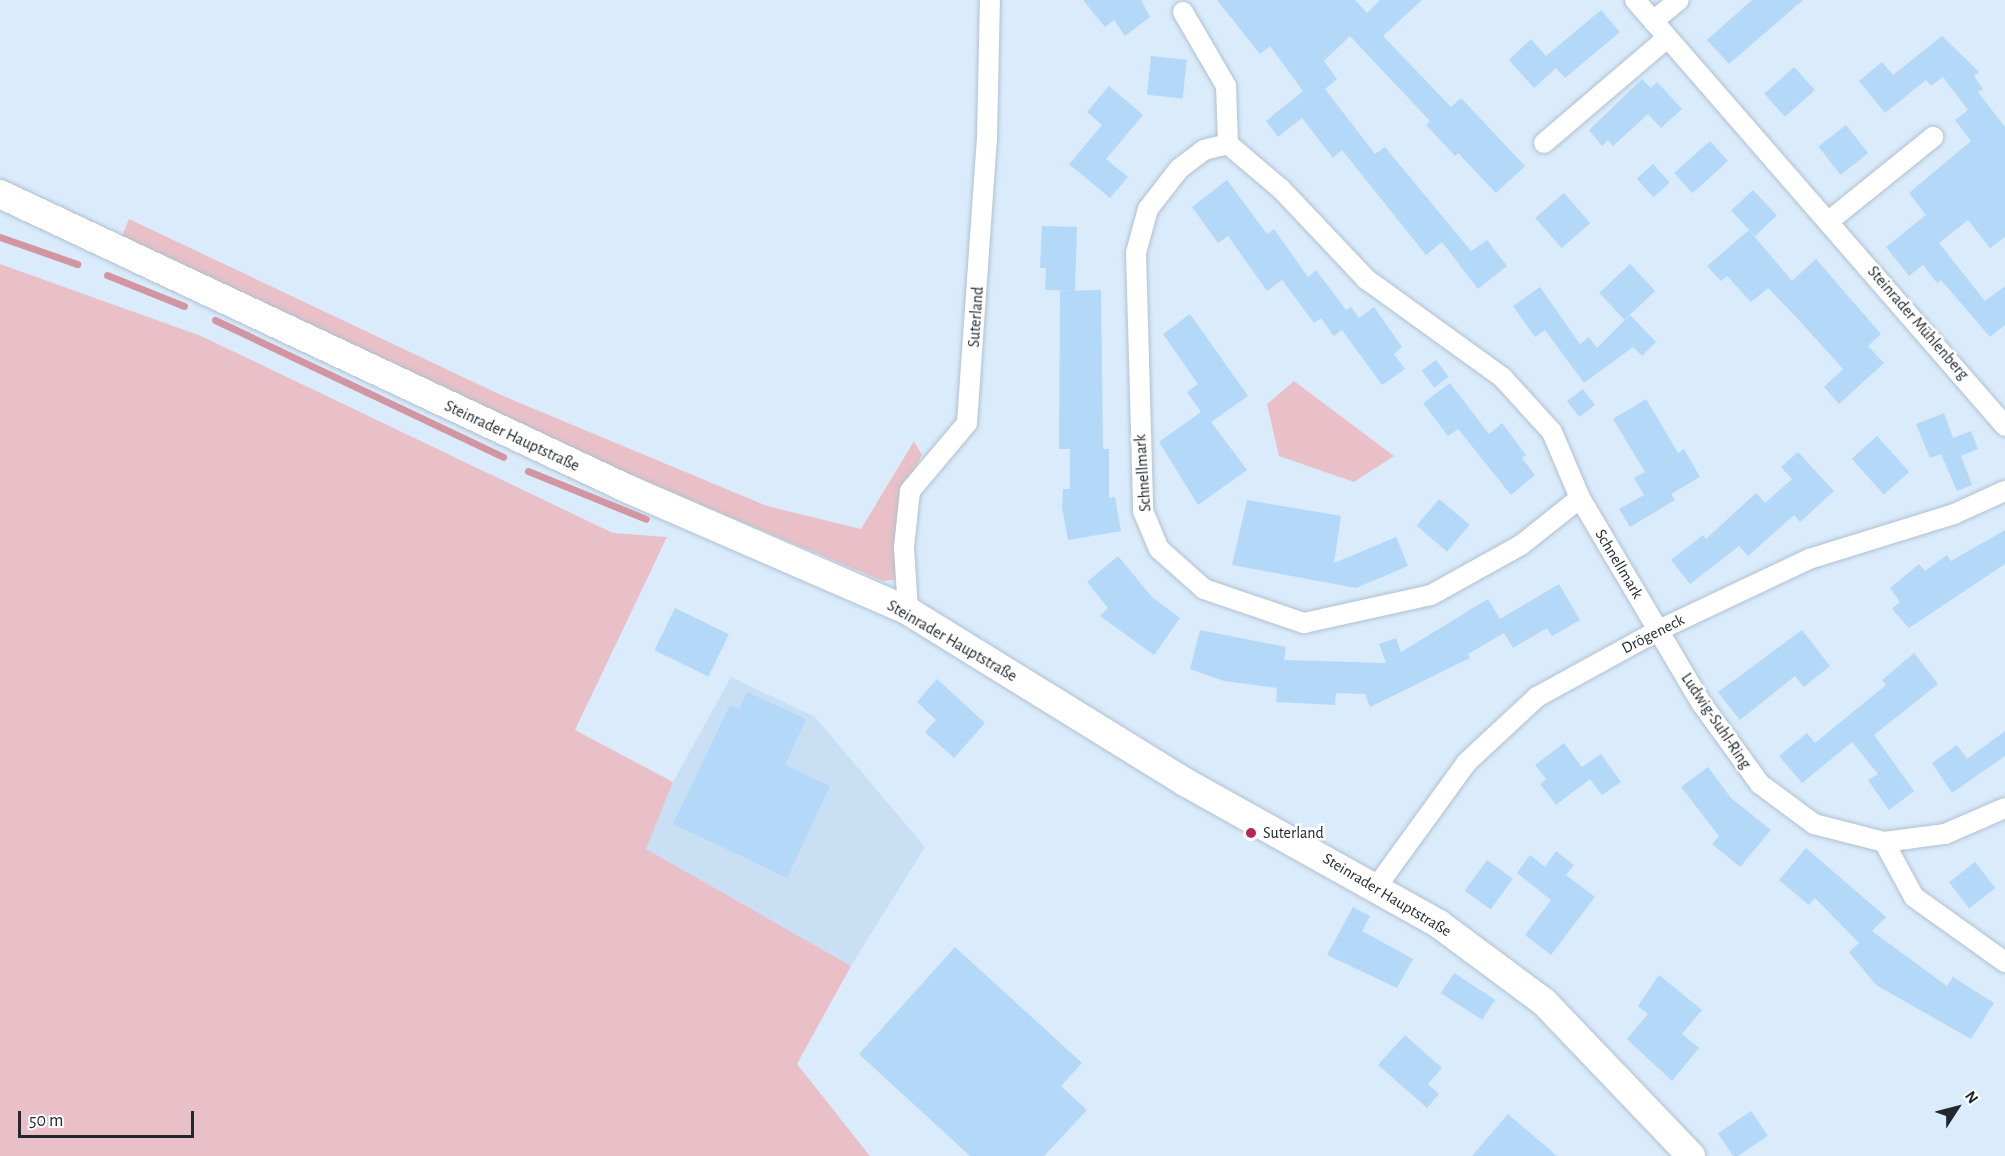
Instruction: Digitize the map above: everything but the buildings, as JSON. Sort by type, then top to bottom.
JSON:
[{"type":"main road","name":"Steinrader Hauptstraße","points":[[0,194],[98,244],[628,489],[908,611],[1185,782],[1377,886],[1439,924],[1544,1002],[1691,1156]]},
{"type":"main road","name":"Steinrader Hauptstraße","points":[[0,214],[98,244]]},
{"type":"street","name":"Suterland","points":[[908,611],[904,547],[910,491],[967,423],[987,139],[990,0]]},
{"type":"street","name":"Steinrader Mühlenberg","points":[[1635,0],[2005,426]]},
{"type":"street","points":[[1653,21],[1679,0]]},
{"type":"street","points":[[1183,12],[1226,86],[1228,144]]},
{"type":"street","points":[[1544,143],[1667,38]]},
{"type":"street","points":[[1829,221],[1932,137]]},
{"type":"street","name":"Schnellmark","points":[[1580,498],[1521,544],[1431,595],[1304,623],[1204,589],[1159,549],[1143,511],[1136,253],[1148,208],[1179,169],[1204,150],[1228,144],[1281,189],[1366,279],[1502,377],[1552,432],[1580,498],[1659,630]]},
{"type":"street","name":"Drögeneck","points":[[1377,886],[1467,762],[1537,697],[1659,630],[1809,559],[1954,513],[2005,491]]},
{"type":"street","name":"Ludwig-Suhl-Ring","points":[[1659,630],[1726,741],[1760,784],[1815,824],[1884,842],[1945,834],[2005,808]]},
{"type":"street","points":[[1884,842],[1914,897],[2005,962]]},
{"type":"shaded area","points":[[129,219],[501,395],[767,506],[861,529],[914,441],[922,455],[906,484],[900,579],[883,581],[537,436],[121,238]]},
{"type":"shaded area","points":[[0,264],[201,336],[613,533],[667,537],[575,730],[673,782],[646,849],[851,966],[797,1064],[870,1156],[0,1156]]},
{"type":"shaded area","points":[[1294,381],[1394,456],[1354,482],[1279,456],[1267,404]]},
{"type":"shaded area","points":[[731,677],[815,717],[925,847],[851,966],[645,849],[673,782]]},
{"type":"waterway","points":[[0,237],[77,264]]},
{"type":"waterway","points":[[107,275],[184,306]]},
{"type":"waterway","points":[[215,320],[503,457]]},
{"type":"waterway","points":[[528,471],[646,519]]},
{"type":"place","name":"Suterland","points":[[1251,833]]}]
